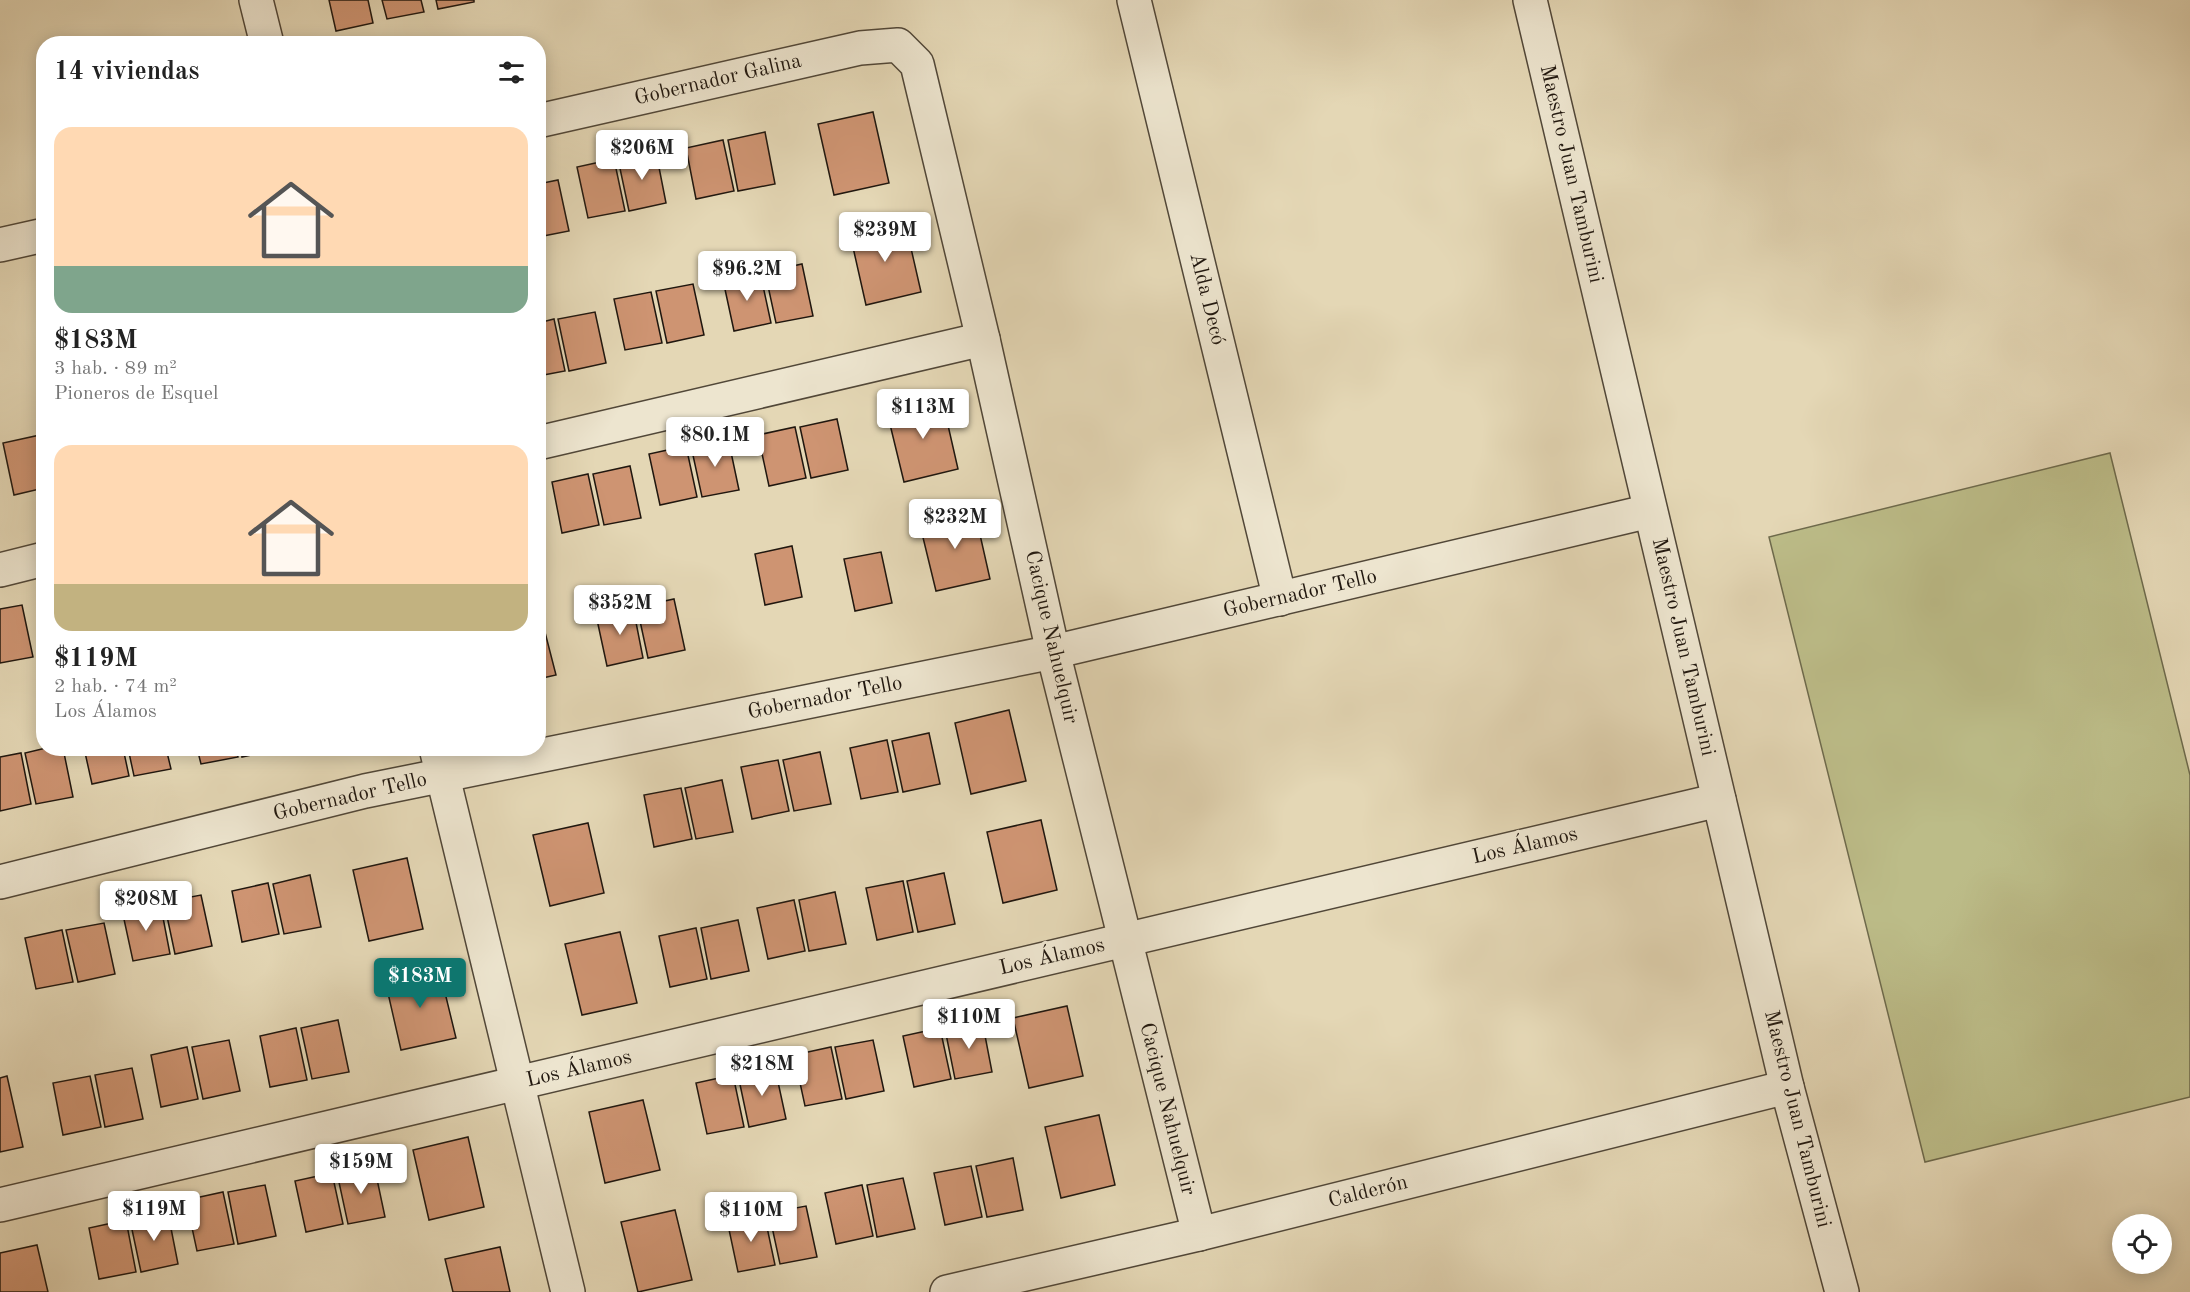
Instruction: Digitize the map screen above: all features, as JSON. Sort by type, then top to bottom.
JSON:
[{"type":"street","points":[[256,0],[265,36]]},
{"type":"street","name":"Alda Decó","points":[[1134,0],[1280,598]]},
{"type":"street","name":"Maestro Juan Tamburini","points":[[1530,0],[1787,1087],[1842,1292]]},
{"type":"street","name":"Gobernador Galina","points":[[546,119],[860,48],[898,45]]},
{"type":"street","name":"Cacique Nahuelquir","points":[[898,45],[917,64],[983,339],[1053,652],[1199,1234]]},
{"type":"street","points":[[0,245],[36,237]]},
{"type":"street","points":[[546,441],[983,339]]},
{"type":"street","name":"Gobernador Tello","points":[[546,743],[1053,652],[1650,511]]},
{"type":"street","points":[[0,570],[36,561]]},
{"type":"street","name":"Gobernador Tello","points":[[0,882],[365,791],[439,762],[472,756]]},
{"type":"street","points":[[439,762],[568,1292]]},
{"type":"street","name":"Los Álamos","points":[[0,1205],[1719,800]]},
{"type":"street","name":"Calderón","points":[[947,1292],[1199,1234],[1787,1087]]},
{"type":"green space","points":[[2110,453],[2190,775],[2190,1097],[1925,1162],[1769,537]]},
{"type":"building","points":[[329,0],[368,0],[373,23],[336,31]]},
{"type":"building","points":[[382,0],[421,0],[424,12],[387,19]]},
{"type":"building","points":[[436,0],[474,0],[474,2],[438,9]]},
{"type":"building","points":[[873,112],[889,183],[834,195],[818,124]]},
{"type":"building","points":[[765,132],[775,184],[738,191],[728,140]]},
{"type":"building","points":[[723,140],[734,191],[696,199],[686,148]]},
{"type":"building","points":[[656,152],[666,203],[629,211],[618,159]]},
{"type":"building","points":[[614,159],[625,211],[588,218],[577,167]]},
{"type":"building","points":[[558,180],[569,231],[546,235],[546,182]]},
{"type":"building","points":[[905,222],[921,292],[866,305],[850,234]]},
{"type":"building","points":[[802,264],[813,316],[776,323],[765,272]]},
{"type":"building","points":[[760,272],[771,323],[734,331],[723,280]]},
{"type":"building","points":[[693,284],[704,335],[667,343],[656,291]]},
{"type":"building","points":[[651,292],[662,343],[625,350],[614,299]]},
{"type":"building","points":[[595,312],[606,363],[569,371],[558,319]]},
{"type":"building","points":[[554,319],[565,371],[546,375],[546,321]]},
{"type":"building","points":[[942,399],[958,469],[904,482],[887,412]]},
{"type":"building","points":[[837,419],[848,470],[811,478],[800,427]]},
{"type":"building","points":[[795,427],[806,478],[769,486],[758,435]]},
{"type":"building","points":[[36,436],[36,490],[14,495],[3,443]]},
{"type":"building","points":[[728,438],[739,490],[702,497],[691,446]]},
{"type":"building","points":[[686,446],[697,497],[660,505],[649,454]]},
{"type":"building","points":[[630,466],[641,518],[604,525],[593,474]]},
{"type":"building","points":[[588,474],[599,525],[562,533],[552,482]]},
{"type":"building","points":[[974,508],[990,579],[936,591],[919,521]]},
{"type":"building","points":[[792,546],[802,597],[765,605],[755,554]]},
{"type":"building","points":[[881,552],[892,603],[855,611],[844,559]]},
{"type":"building","points":[[674,599],[685,650],[648,658],[637,607]]},
{"type":"building","points":[[22,605],[33,657],[0,663],[0,609]]},
{"type":"building","points":[[633,607],[643,658],[607,666],[596,615]]},
{"type":"building","points":[[546,636],[556,675],[546,677]]},
{"type":"building","points":[[1009,710],[1026,781],[971,794],[955,723]]},
{"type":"building","points":[[929,733],[940,784],[903,792],[892,741]]},
{"type":"building","points":[[887,740],[898,792],[861,799],[850,748]]},
{"type":"building","points":[[36,750],[36,756],[65,756],[73,797],[36,804],[25,753]]},
{"type":"building","points":[[820,752],[831,804],[794,811],[783,760]]},
{"type":"building","points":[[21,753],[31,804],[0,811],[0,757]]},
{"type":"building","points":[[86,756],[125,756],[129,776],[92,784]]},
{"type":"building","points":[[130,756],[168,756],[171,769],[134,776]]},
{"type":"building","points":[[199,756],[238,757],[201,764]]},
{"type":"building","points":[[778,760],[789,811],[752,819],[741,767]]},
{"type":"building","points":[[722,780],[733,832],[696,839],[685,788]]},
{"type":"building","points":[[681,788],[692,839],[654,847],[644,795]]},
{"type":"building","points":[[1041,820],[1057,890],[1003,903],[987,832]]},
{"type":"building","points":[[588,823],[604,893],[550,906],[533,835]]},
{"type":"building","points":[[407,858],[423,929],[369,941],[353,870]]},
{"type":"building","points":[[944,873],[955,924],[918,932],[907,881]]},
{"type":"building","points":[[310,875],[321,927],[284,934],[273,884]]},
{"type":"building","points":[[903,881],[913,932],[877,940],[866,888]]},
{"type":"building","points":[[268,883],[279,934],[242,942],[232,891]]},
{"type":"building","points":[[835,892],[846,944],[809,951],[799,900]]},
{"type":"building","points":[[201,895],[212,946],[175,954],[164,902]]},
{"type":"building","points":[[794,900],[805,951],[768,959],[757,908]]},
{"type":"building","points":[[160,902],[170,954],[133,961],[122,910]]},
{"type":"building","points":[[738,920],[749,971],[711,979],[701,928]]},
{"type":"building","points":[[104,923],[115,974],[78,982],[66,930]]},
{"type":"building","points":[[696,928],[707,979],[670,987],[659,936]]},
{"type":"building","points":[[62,930],[73,982],[36,989],[25,938]]},
{"type":"building","points":[[620,932],[637,1003],[582,1015],[565,944]]},
{"type":"building","points":[[439,968],[456,1038],[401,1050],[385,980]]},
{"type":"building","points":[[1067,1006],[1083,1076],[1029,1088],[1013,1018]]},
{"type":"building","points":[[338,1020],[349,1072],[312,1079],[301,1028]]},
{"type":"building","points":[[982,1020],[992,1072],[955,1079],[945,1029]]},
{"type":"building","points":[[296,1028],[307,1080],[270,1087],[260,1036]]},
{"type":"building","points":[[940,1028],[951,1079],[914,1087],[903,1036]]},
{"type":"building","points":[[229,1040],[240,1091],[203,1099],[192,1047]]},
{"type":"building","points":[[873,1040],[884,1091],[846,1099],[835,1047]]},
{"type":"building","points":[[187,1047],[198,1099],[161,1107],[151,1055]]},
{"type":"building","points":[[831,1047],[842,1099],[805,1106],[794,1055]]},
{"type":"building","points":[[132,1068],[143,1119],[105,1127],[95,1075]]},
{"type":"building","points":[[775,1068],[786,1119],[749,1127],[738,1075]]},
{"type":"building","points":[[733,1075],[744,1127],[707,1134],[696,1083]]},
{"type":"building","points":[[7,1076],[23,1147],[0,1152],[0,1078]]},
{"type":"building","points":[[90,1076],[101,1127],[63,1135],[53,1083]]},
{"type":"building","points":[[643,1100],[660,1170],[605,1183],[589,1112]]},
{"type":"building","points":[[1099,1115],[1115,1185],[1061,1198],[1045,1127]]},
{"type":"building","points":[[468,1137],[484,1207],[429,1220],[413,1150]]},
{"type":"building","points":[[1013,1158],[1023,1210],[987,1217],[976,1166]]},
{"type":"building","points":[[374,1165],[385,1217],[348,1224],[337,1173]]},
{"type":"building","points":[[971,1166],[982,1217],[945,1225],[934,1173]]},
{"type":"building","points":[[332,1173],[343,1224],[306,1232],[295,1181]]},
{"type":"building","points":[[903,1178],[915,1229],[877,1237],[867,1185]]},
{"type":"building","points":[[265,1185],[276,1236],[238,1244],[228,1192]]},
{"type":"building","points":[[862,1185],[873,1236],[836,1244],[825,1193]]},
{"type":"building","points":[[223,1192],[234,1244],[197,1251],[186,1200]]},
{"type":"building","points":[[806,1206],[817,1257],[780,1264],[769,1213]]},
{"type":"building","points":[[675,1210],[692,1280],[638,1292],[621,1222]]},
{"type":"building","points":[[168,1213],[178,1264],[141,1272],[130,1220]]},
{"type":"building","points":[[764,1213],[775,1265],[738,1272],[727,1220]]},
{"type":"building","points":[[126,1220],[136,1272],[99,1279],[89,1228]]},
{"type":"building","points":[[37,1245],[48,1292],[0,1292],[0,1253]]},
{"type":"building","points":[[500,1247],[510,1292],[453,1292],[445,1259]]}]
